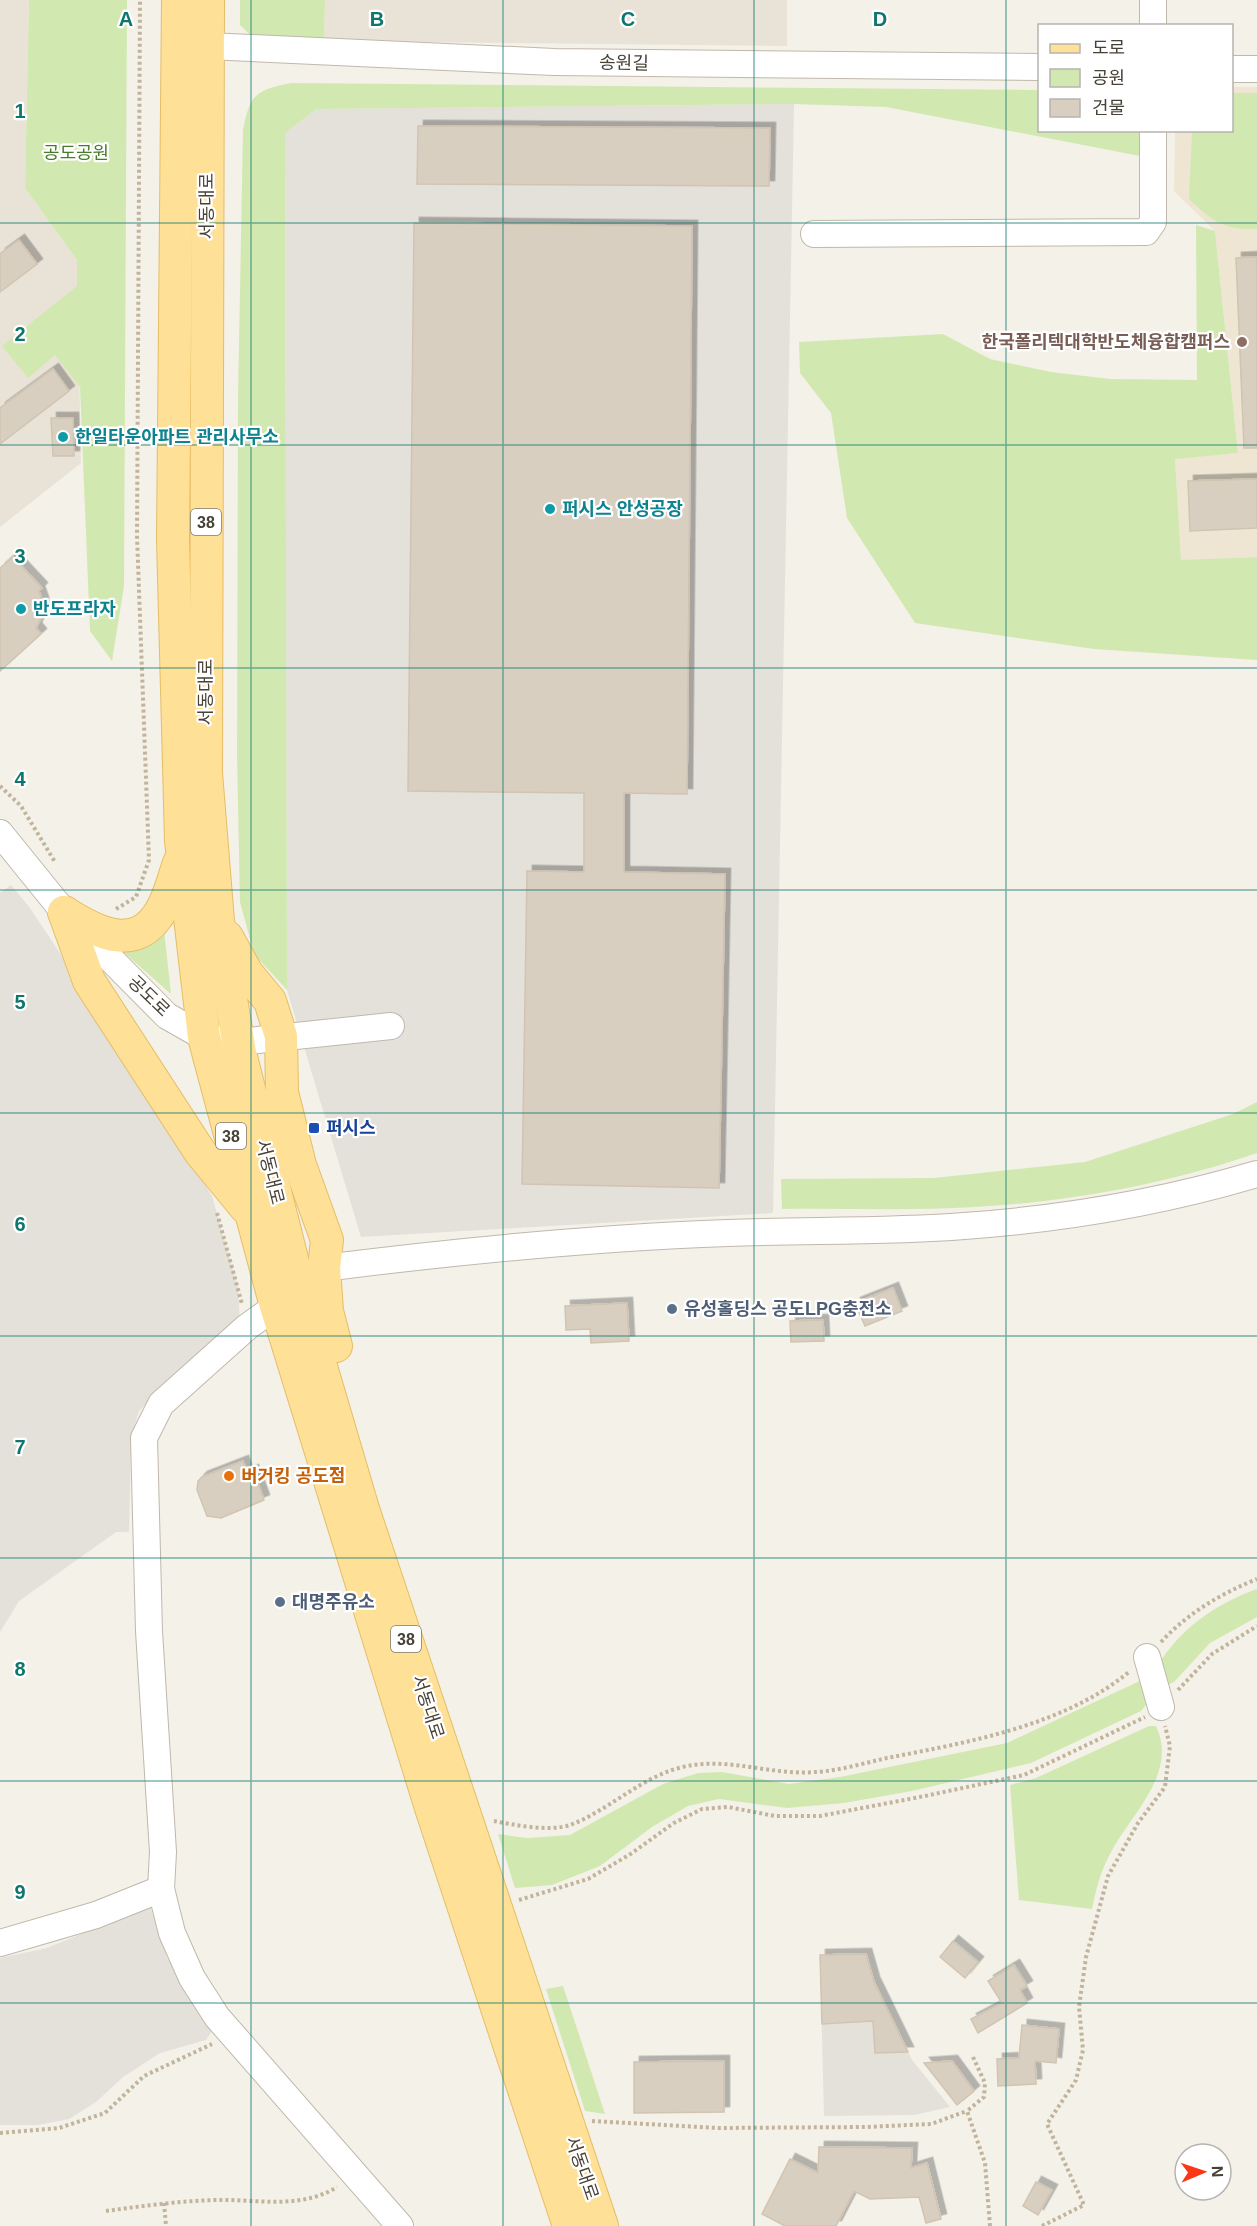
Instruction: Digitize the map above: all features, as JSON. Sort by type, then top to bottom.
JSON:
[{"type":"main road","name":"서동대로","points":[[178,0],[173,539],[182,854],[204,1037],[276,1306],[431,1808],[569,2226]]},
{"type":"main road","name":"서동대로","points":[[208,0],[206,773],[218,921],[239,1042],[309,1326],[363,1509],[602,2226]]},
{"type":"main road","points":[[64,912],[92,929],[121,938],[147,928],[163,908],[182,854]]},
{"type":"main road","points":[[64,912],[89,981],[200,1152],[253,1217]]},
{"type":"main road","points":[[218,921],[247,973],[270,1001],[281,1036],[282,1092],[300,1165],[327,1240],[324,1268],[327,1311],[357,1421],[363,1509]]},
{"type":"street","points":[[1153,0],[1153,24]]},
{"type":"street","name":"송원길","points":[[208,46],[554,62],[1038,67]]},
{"type":"street","points":[[1233,69],[1257,69]]},
{"type":"street","points":[[814,234],[1146,232],[1153,222],[1153,132]]},
{"type":"street","name":"공도로","points":[[0,833],[64,912],[167,1016],[204,1037],[239,1042],[391,1026]]},
{"type":"street","points":[[324,1268],[522,1245],[726,1233],[964,1227],[1049,1217],[1194,1192],[1257,1174]]},
{"type":"street","points":[[276,1306],[247,1327],[161,1404],[144,1438],[149,1631],[159,1753],[163,1852],[161,1889],[172,1933],[192,1978],[217,2017],[400,2226]]},
{"type":"street","points":[[1147,1657],[1161,1707]]},
{"type":"street","points":[[0,1943],[96,1915],[161,1889]]},
{"type":"path","points":[[106,910],[117,909],[136,897],[149,860],[137,536],[140,0]]},
{"type":"path","points":[[0,786],[21,806],[58,868]]},
{"type":"path","points":[[464,1814],[521,1827],[569,1826],[679,1768],[726,1763],[773,1771],[815,1772],[999,1734],[1058,1712],[1112,1685],[1147,1657],[1181,1620],[1230,1590],[1257,1579]]},
{"type":"path","points":[[494,1903],[527,1899],[588,1879],[629,1855],[674,1823],[702,1809],[728,1807],[775,1816],[820,1816],[1024,1774],[1128,1727],[1161,1707],[1212,1654],[1257,1626]]},
{"type":"path","points":[[1042,2226],[1084,2205],[1047,2124],[1076,2080],[1083,2050],[1078,2007],[1085,1967],[1108,1876],[1138,1823],[1165,1787],[1170,1746],[1161,1707]]},
{"type":"path","points":[[0,2133],[59,2128],[105,2113],[144,2076],[208,2047],[230,2031]]},
{"type":"path","points":[[566,2119],[717,2128],[931,2124],[967,2111],[984,2097],[985,2083],[973,2058]]},
{"type":"path","points":[[967,2111],[985,2163],[990,2226]]},
{"type":"path","points":[[106,2211],[164,2203],[219,2200],[280,2203],[325,2194],[356,2175]]},
{"type":"path","points":[[164,2203],[166,2226]]},
{"type":"shaded area","points":[[0,0],[29,0],[25,188],[77,260],[81,463],[0,527]]},
{"type":"shaded area","points":[[325,0],[787,0],[787,46],[324,41]]},
{"type":"shaded area","name":"한국폴리텍대학반도체융합캠퍼스","points":[[1233,87],[1257,87],[1257,557],[1181,561],[1175,458],[1238,453],[1215,231],[1174,191],[1175,132],[1233,132]]},
{"type":"shaded area","points":[[794,104],[773,1213],[361,1237],[287,990],[285,133],[317,109]]},
{"type":"shaded area","points":[[11,885],[30,908],[124,1050],[212,1196],[238,1287],[240,1323],[156,1393],[139,1411],[131,1437],[129,1532],[116,1532],[19,1601],[0,1632],[0,893]]},
{"type":"shaded area","points":[[150,1906],[167,1958],[214,2028],[206,2040],[160,2053],[123,2077],[96,2102],[69,2119],[38,2125],[0,2125],[0,1958],[47,1948]]},
{"type":"shaded area","points":[[866,1954],[874,1982],[912,2060],[950,2107],[914,2115],[824,2116],[820,1955]]},
{"type":"green space","name":"공도공원","points":[[29,0],[127,0],[124,586],[112,661],[90,631],[80,387],[55,355],[28,378],[2,346],[77,286],[77,260],[25,188]]},
{"type":"green space","points":[[240,0],[325,0],[324,41],[255,40],[240,25]]},
{"type":"green space","points":[[291,83],[1038,90],[1038,132],[1145,132],[1145,157],[886,107],[794,104],[317,109],[285,133],[287,990],[254,954],[240,902],[237,756],[238,398],[243,130],[252,102],[256,96],[269,88]]},
{"type":"green space","points":[[1233,93],[1257,93],[1257,229],[1235,228],[1219,223],[1189,199],[1192,132],[1233,132]]},
{"type":"green space","points":[[1196,225],[1215,231],[1238,453],[1175,459],[1181,560],[1257,557],[1257,660],[1094,649],[915,623],[847,518],[831,413],[800,373],[799,342],[943,334],[990,359],[1051,372],[1110,379],[1197,380]]},
{"type":"green space","points":[[162,911],[171,994],[112,942]]},
{"type":"green space","points":[[1257,1102],[1257,1153],[1189,1174],[1118,1190],[1046,1201],[975,1207],[782,1209],[781,1179],[934,1178],[1085,1162],[1233,1114]]},
{"type":"green space","points":[[1257,1589],[1257,1617],[1210,1643],[1174,1682],[1163,1687],[1157,1667],[1176,1641],[1200,1619],[1214,1610]]},
{"type":"green space","points":[[1144,1679],[1149,1701],[1141,1711],[1031,1763],[912,1791],[844,1803],[787,1808],[719,1799],[688,1806],[652,1827],[600,1866],[552,1885],[515,1888],[498,1834],[527,1838],[570,1835],[663,1784],[698,1773],[722,1772],[789,1784],[840,1777],[1007,1743]]},
{"type":"green space","points":[[1149,1726],[1156,1726],[1161,1744],[1161,1761],[1157,1778],[1106,1862],[1092,1909],[1019,1900],[1010,1785],[1036,1778]]},
{"type":"green space","points":[[563,1986],[605,2114],[585,2111],[546,1989]]},
{"type":"building","points":[[418,126],[770,128],[769,186],[417,184]]},
{"type":"building","name":"퍼시스 안성공장","points":[[414,223],[692,226],[687,794],[624,793],[624,872],[725,874],[719,1188],[522,1184],[527,871],[584,872],[584,793],[408,791]]},
{"type":"building","points":[[19,240],[37,264],[0,292],[0,254]]},
{"type":"building","points":[[1257,257],[1257,448],[1244,448],[1236,258]]},
{"type":"building","points":[[53,369],[69,391],[0,444],[0,408]]},
{"type":"building","name":"한일타운아파트 관리사무소","points":[[51,418],[73,418],[74,456],[53,456]]},
{"type":"building","points":[[1257,479],[1257,528],[1190,531],[1188,481]]},
{"type":"building","name":"반도프라자","points":[[13,557],[42,588],[39,591],[43,602],[42,616],[36,628],[41,634],[0,671],[0,568]]},
{"type":"building","points":[[893,1288],[902,1311],[865,1326],[855,1303]]},
{"type":"building","points":[[627,1303],[629,1341],[591,1343],[590,1329],[566,1330],[565,1306]]},
{"type":"building","points":[[823,1320],[824,1341],[791,1342],[790,1321]]},
{"type":"building","points":[[243,1461],[247,1473],[253,1470],[264,1500],[221,1518],[207,1516],[197,1490],[198,1481],[202,1477]]},
{"type":"building","points":[[953,1941],[978,1962],[965,1978],[940,1957]]},
{"type":"building","points":[[866,1954],[874,1982],[908,2052],[875,2053],[873,2021],[822,2024],[820,1955]]},
{"type":"building","points":[[1014,1965],[1027,1986],[1020,1990],[1027,2003],[978,2033],[971,2019],[1002,2003],[988,1981]]},
{"type":"building","points":[[1022,2025],[1059,2029],[1056,2063],[1035,2061],[1036,2084],[998,2086],[997,2059],[1019,2058]]},
{"type":"building","points":[[724,2061],[724,2112],[634,2113],[634,2062]]},
{"type":"building","points":[[952,2061],[974,2091],[957,2105],[924,2063]]},
{"type":"building","points":[[819,2147],[912,2148],[911,2168],[927,2163],[941,2219],[926,2223],[919,2197],[870,2199],[854,2191],[836,2226],[785,2226],[762,2214],[790,2159],[818,2173]]},
{"type":"building","points":[[1036,2182],[1052,2190],[1038,2215],[1023,2206]]},
{"type":"place","name":"한국폴리텍대학반도체융합캠퍼스","points":[[1242,342]]},
{"type":"place","name":"한일타운아파트 관리사무소","points":[[63,437]]},
{"type":"place","name":"퍼시스 안성공장","points":[[550,509]]},
{"type":"place","name":"반도프라자","points":[[21,609]]},
{"type":"place","name":"퍼시스","points":[[314,1128]]},
{"type":"place","name":"유성홀딩스 공도LPG충전소","points":[[672,1309]]},
{"type":"place","name":"버거킹 공도점","points":[[229,1476]]},
{"type":"place","name":"대명주유소","points":[[280,1602]]}]
